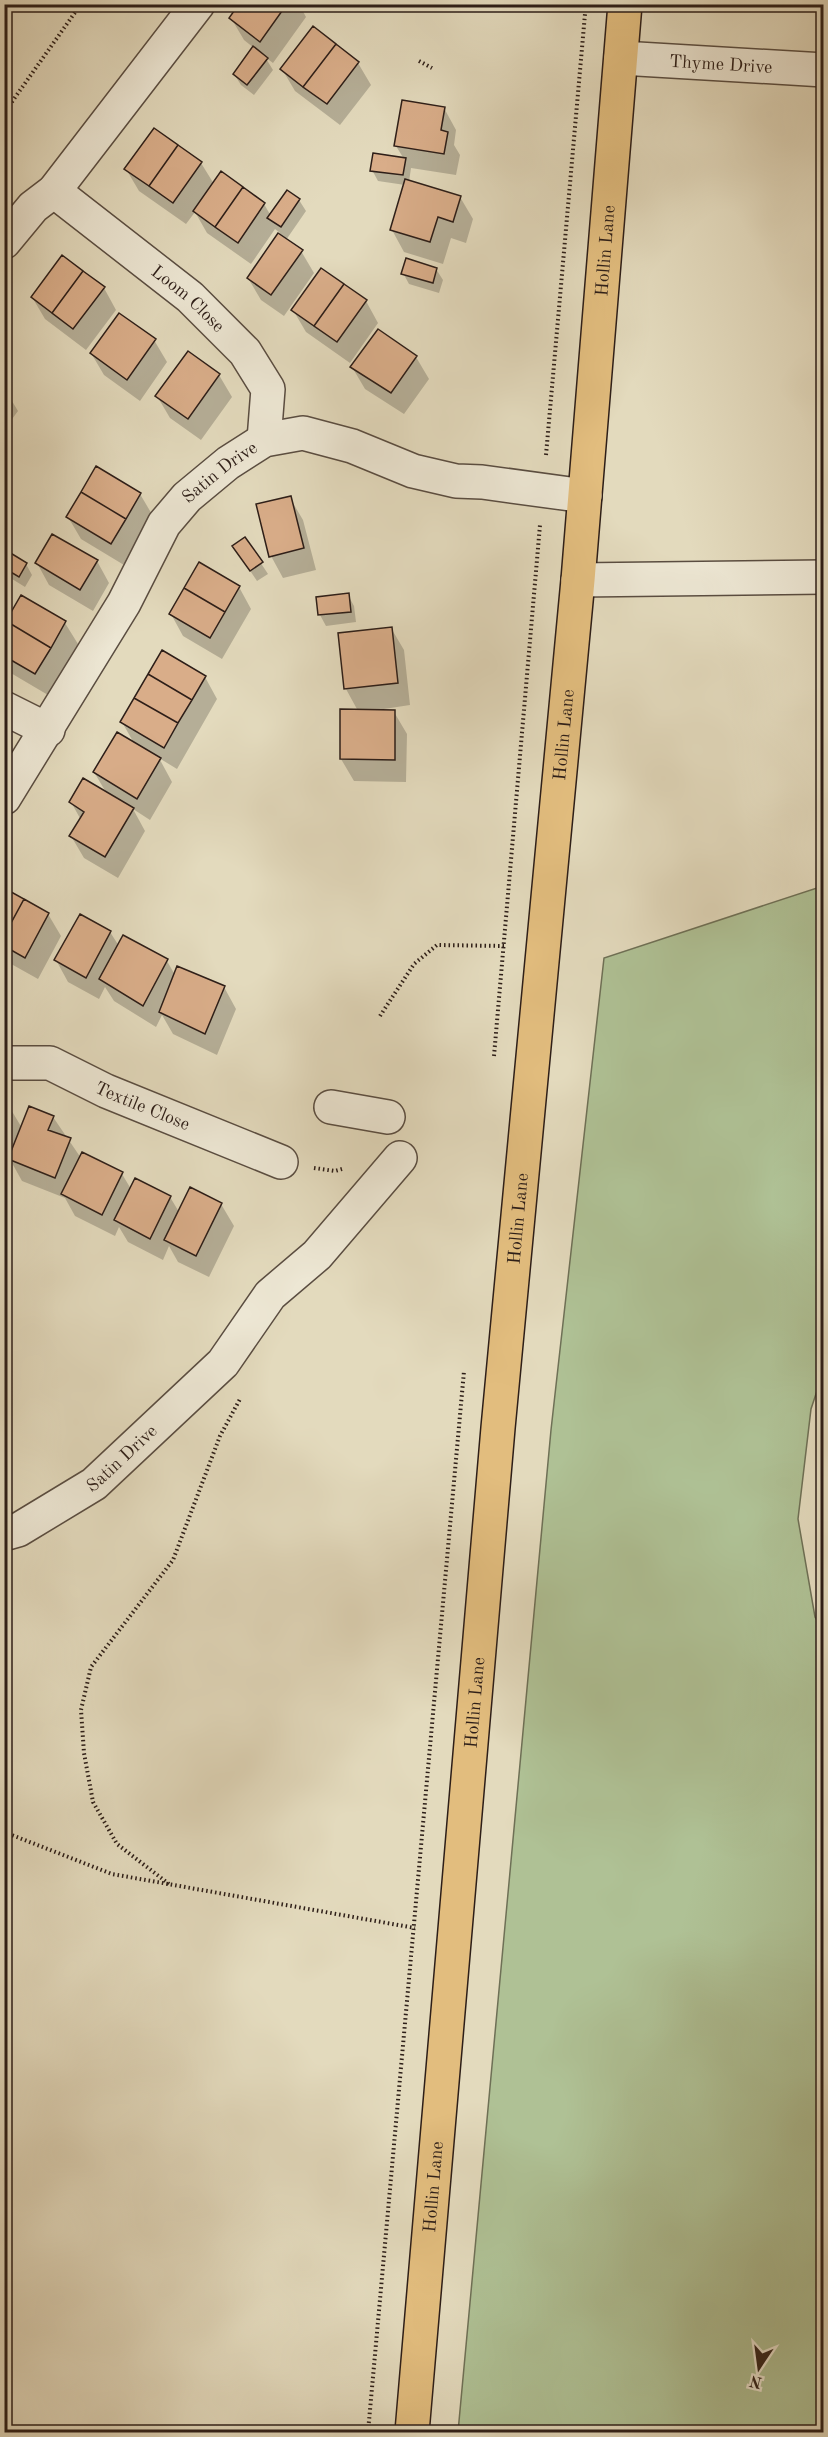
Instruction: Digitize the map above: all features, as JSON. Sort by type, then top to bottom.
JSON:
[{"type":"main road","name":"Hollin Lane","points":[[412,2433],[496,1451],[578,580],[626,4]]},
{"type":"street","points":[[14,230],[54,191],[198,4]]},
{"type":"street","name":"Thyme Drive","points":[[621,58],[824,70]]},
{"type":"street","name":"Loom Close","points":[[54,191],[190,297],[245,352],[268,388],[264,440]]},
{"type":"street","name":"Satin Drive","points":[[4,798],[18,772],[48,730],[124,603],[164,524],[188,497],[228,463],[264,440],[303,433],[352,446],[413,471],[456,481],[483,482],[585,496]]},
{"type":"street","points":[[578,580],[824,577]]},
{"type":"street","points":[[4,708],[48,730]]},
{"type":"street","name":"Textile Close","points":[[4,1063],[50,1063],[106,1091],[281,1162]]},
{"type":"street","points":[[331,1107],[388,1117]]},
{"type":"street","name":"Satin Drive","points":[[4,1534],[18,1530],[94,1484],[223,1363],[270,1295],[317,1255],[400,1158]]},
{"type":"path","points":[[4,113],[81,4]]},
{"type":"path","points":[[493,1066],[586,4]]},
{"type":"path","points":[[419,61],[432,68]]},
{"type":"path","points":[[380,1016],[414,964],[437,945],[543,946]]},
{"type":"path","points":[[368,2433],[465,1359]]},
{"type":"path","points":[[169,1884],[117,1844],[93,1802],[84,1753],[81,1710],[91,1667],[173,1560],[220,1436],[242,1396]]},
{"type":"path","points":[[4,1832],[112,1874],[415,1928]]},
{"type":"green space","points":[[823,886],[824,1370],[811,1409],[798,1519],[815,1617],[824,1632],[823,2432],[458,2432],[551,1430],[604,958]]},
{"type":"building","points":[[239,4],[287,4],[260,42],[229,18]]},
{"type":"building","points":[[313,26],[336,44],[303,87],[280,69]]},
{"type":"building","points":[[336,44],[359,62],[327,104],[303,87]]},
{"type":"building","points":[[253,46],[268,58],[247,85],[233,74]]},
{"type":"building","points":[[402,100],[445,107],[441,130],[448,132],[444,154],[394,146]]},
{"type":"building","points":[[154,128],[178,145],[149,186],[124,169]]},
{"type":"building","points":[[178,145],[202,162],[173,203],[149,186]]},
{"type":"building","points":[[373,153],[406,158],[403,175],[370,171]]},
{"type":"building","points":[[221,171],[243,187],[215,227],[193,211]]},
{"type":"building","points":[[405,179],[461,196],[453,222],[438,217],[430,242],[390,230]]},
{"type":"building","points":[[243,187],[265,203],[238,243],[215,227]]},
{"type":"building","points":[[287,190],[300,199],[281,227],[267,218]]},
{"type":"building","points":[[278,233],[303,250],[271,295],[247,278]]},
{"type":"building","points":[[62,255],[83,271],[52,313],[31,297]]},
{"type":"building","points":[[406,258],[437,268],[433,283],[401,274]]},
{"type":"building","points":[[321,268],[344,284],[314,326],[291,310]]},
{"type":"building","points":[[83,271],[105,287],[73,329],[52,313]]},
{"type":"building","points":[[344,284],[367,300],[337,342],[314,326]]},
{"type":"building","points":[[119,313],[156,339],[127,380],[90,353]]},
{"type":"building","points":[[378,329],[417,356],[391,393],[350,367]]},
{"type":"building","points":[[188,351],[220,374],[188,419],[155,396]]},
{"type":"building","points":[[96,466],[141,493],[126,519],[81,492]]},
{"type":"building","points":[[81,492],[126,519],[111,544],[66,517]]},
{"type":"building","points":[[291,496],[304,548],[269,557],[256,504]]},
{"type":"building","points":[[52,534],[98,560],[80,590],[35,563]]},
{"type":"building","points":[[245,537],[263,562],[250,571],[232,546]]},
{"type":"building","points":[[4,549],[27,563],[19,577],[4,568]]},
{"type":"building","points":[[199,562],[240,586],[225,612],[184,588]]},
{"type":"building","points":[[184,588],[225,612],[210,638],[169,614]]},
{"type":"building","points":[[349,593],[351,612],[318,615],[316,597]]},
{"type":"building","points":[[21,595],[66,621],[51,648],[6,621]]},
{"type":"building","points":[[6,621],[51,648],[35,674],[4,656]]},
{"type":"building","points":[[392,627],[398,683],[344,689],[338,633]]},
{"type":"building","points":[[162,650],[206,676],[192,700],[148,674]]},
{"type":"building","points":[[148,674],[192,700],[178,723],[134,698]]},
{"type":"building","points":[[134,698],[178,723],[164,748],[120,722]]},
{"type":"building","points":[[340,709],[395,710],[395,760],[340,759]]},
{"type":"building","points":[[117,732],[161,758],[137,799],[93,772]]},
{"type":"building","points":[[83,778],[134,808],[105,857],[69,836],[84,812],[69,802]]},
{"type":"building","points":[[4,888],[24,899],[4,936]]},
{"type":"building","points":[[24,899],[49,913],[25,958],[4,946],[4,936]]},
{"type":"building","points":[[80,914],[111,931],[86,978],[54,960]]},
{"type":"building","points":[[123,935],[168,959],[143,1006],[99,979]]},
{"type":"building","points":[[177,966],[225,986],[205,1034],[159,1012]]},
{"type":"building","points":[[29,1106],[54,1116],[48,1130],[71,1138],[55,1178],[8,1159]]},
{"type":"building","points":[[82,1152],[123,1172],[102,1215],[61,1194]]},
{"type":"building","points":[[135,1178],[171,1196],[150,1239],[114,1220]]},
{"type":"building","points":[[190,1187],[222,1203],[196,1256],[164,1240]]}]
